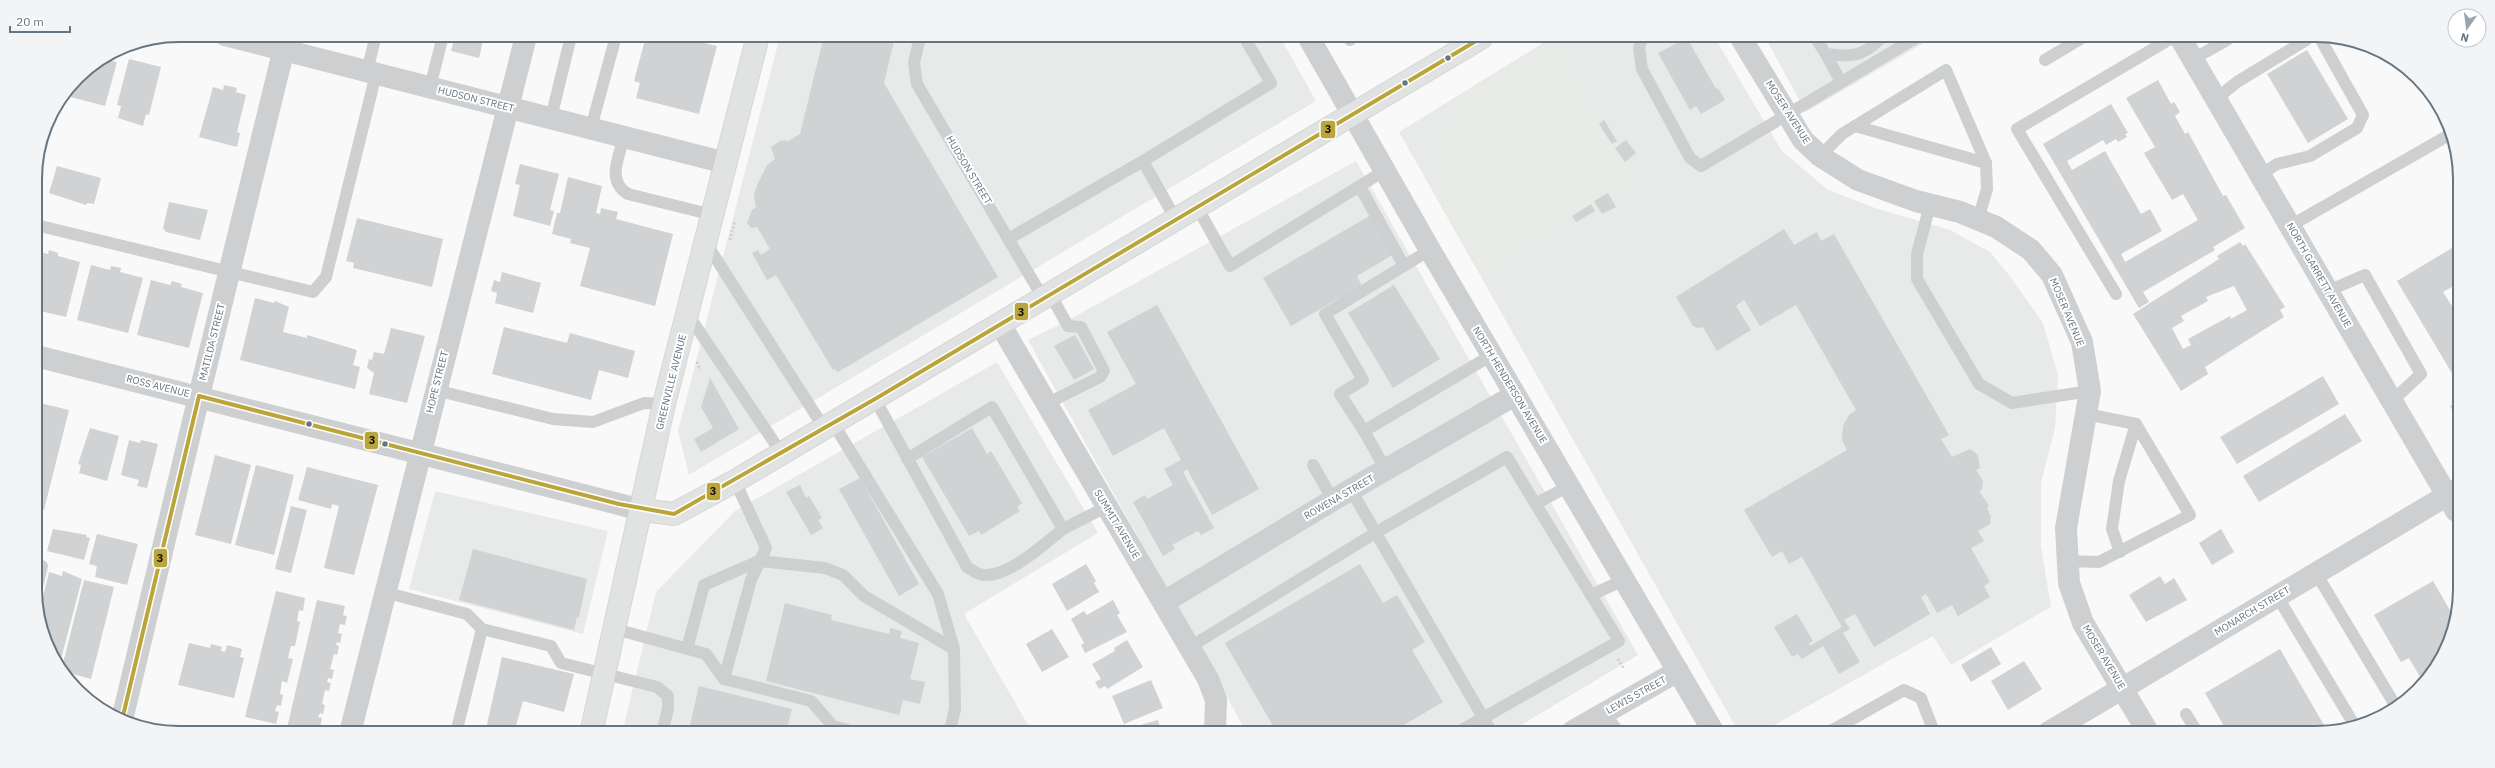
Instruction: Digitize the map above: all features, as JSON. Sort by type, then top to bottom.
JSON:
[{"type":"main road","name":"GREENVILLE AVENUE","points":[[593,726],[642,510],[664,404],[756,42]]},
{"type":"main road","name":"ROSS AVENUE","points":[[642,510],[674,514],[735,481],[1474,42]]},
{"type":"street","name":"HUDSON STREET","points":[[285,42],[371,72],[726,163]]},
{"type":"street","name":"MATILDA STREET","points":[[123,715],[285,42]]},
{"type":"street","name":"HOPE STREET","points":[[352,726],[384,592],[524,42]]},
{"type":"street","name":"NORTH HENDERSON AVENUE","points":[[1310,42],[1430,250],[1710,726]]},
{"type":"street","name":"MOSER AVENUE","points":[[1743,42],[1803,140],[1820,156],[1858,180],[1930,205],[1960,212],[1996,228],[2031,250],[2052,275],[2082,342],[2090,391],[2066,528],[2069,583],[2083,623],[2145,726]]},
{"type":"street","name":"NORTH GARRETT AVENUE","points":[[2182,42],[2392,401],[2453,499]]},
{"type":"street","name":"SUMMIT AVENUE","points":[[1000,324],[1208,679],[1216,700],[1215,726]]},
{"type":"street","name":"ROSS AVENUE","points":[[42,357],[199,396],[419,454],[642,510]]},
{"type":"street","name":"ROWENA STREET","points":[[1164,602],[1333,500],[1515,395]]},
{"type":"street","name":"MONARCH STREET","points":[[2059,726],[2316,573],[2453,499]]},
{"type":"street","name":"LEWIS STREET","points":[[1581,726],[1678,671]]},
{"type":"lane","points":[[42,226],[229,273],[313,292],[326,278],[371,72],[375,42]]},
{"type":"lane","points":[[430,87],[441,42]]},
{"type":"lane","points":[[551,118],[570,42]]},
{"type":"lane","points":[[591,128],[614,42]]},
{"type":"lane","name":"HUDSON STREET","points":[[919,42],[914,63],[917,84],[1010,238],[1047,296],[1068,326],[1081,326],[1104,371],[1100,377],[1046,404]]},
{"type":"lane","points":[[1010,238],[1143,161],[1271,83],[1247,42]]},
{"type":"lane","points":[[1641,42],[1639,48],[1642,69],[1690,158],[1701,166],[1909,42]]},
{"type":"lane","points":[[1818,42],[1841,82]]},
{"type":"lane","points":[[1826,54],[1849,57],[1871,48],[1877,42]]},
{"type":"lane","points":[[2045,60],[2075,42]]},
{"type":"lane","points":[[2116,294],[2017,129],[2165,42]]},
{"type":"lane","points":[[2192,59],[2223,42]]},
{"type":"lane","points":[[2216,99],[2237,82],[2303,42]]},
{"type":"lane","points":[[2260,175],[2277,164],[2310,156],[2358,128],[2363,115],[2322,42]]},
{"type":"lane","points":[[1820,156],[1842,134],[1946,70],[1986,163],[1987,189],[1978,220]]},
{"type":"lane","points":[[1855,126],[1986,163]]},
{"type":"lane","points":[[624,137],[615,179],[618,188],[628,194],[713,215]]},
{"type":"lane","points":[[2290,226],[2446,137]]},
{"type":"lane","points":[[1143,161],[1176,220]]},
{"type":"lane","points":[[1197,207],[1230,266],[1384,171]]},
{"type":"lane","points":[[1360,187],[1404,266]]},
{"type":"lane","points":[[1930,205],[1917,254],[1917,280],[1979,384],[2012,403],[2090,391]]},
{"type":"lane","points":[[706,243],[829,426],[938,594],[954,649],[955,709],[951,726]]},
{"type":"lane","points":[[1386,470],[1364,431],[1340,394],[1363,380],[1325,314],[1430,250]]},
{"type":"lane","points":[[2328,290],[2365,274],[2421,374],[2392,401]]},
{"type":"lane","points":[[688,313],[782,454]]},
{"type":"lane","points":[[1364,431],[1492,355]]},
{"type":"lane","points":[[435,390],[553,419],[593,422],[644,403],[664,404]]},
{"type":"lane","points":[[875,399],[967,567],[983,575],[1001,573],[1034,553],[1063,529],[1106,506]]},
{"type":"lane","points":[[907,459],[992,407],[1063,529]]},
{"type":"lane","points":[[2068,561],[2099,562],[2190,515],[2136,424],[2086,414]]},
{"type":"lane","points":[[2120,552],[2112,528],[2119,481],[2136,424]]},
{"type":"lane","points":[[1190,647],[1376,533],[1507,457],[1537,503],[1619,641],[1469,726]]},
{"type":"lane","points":[[1313,465],[1333,500]]},
{"type":"lane","points":[[724,679],[751,580],[766,548],[735,481]]},
{"type":"lane","points":[[1537,503],[1569,486]]},
{"type":"lane","points":[[1351,490],[1430,622],[1489,726]]},
{"type":"lane","points":[[687,648],[704,585],[760,561],[825,568],[843,575],[864,596],[954,649]]},
{"type":"lane","points":[[2316,573],[2393,702]]},
{"type":"lane","points":[[1592,595],[1624,580]]},
{"type":"lane","points":[[384,592],[467,614],[482,629],[551,646],[561,663],[657,687],[668,696],[668,709],[664,726]]},
{"type":"lane","points":[[2277,596],[2352,721]]},
{"type":"lane","points":[[458,726],[482,629]]},
{"type":"lane","points":[[615,629],[706,654],[724,679],[811,701],[833,726]]},
{"type":"lane","points":[[1840,726],[1904,690],[1921,698],[1932,726]]},
{"type":"lane","points":[[1604,712],[1614,726]]},
{"type":"lane","points":[[2186,714],[2193,726]]},
{"type":"shaded area","points":[[778,42],[1283,42],[1316,101],[689,475],[678,431]]},
{"type":"shaded area","points":[[1545,42],[1717,42],[1782,151],[1828,190],[1875,208],[1950,230],[1990,252],[2009,275],[2043,323],[2058,375],[2055,428],[2041,483],[2041,546],[2051,607],[1951,665],[1933,636],[1773,726],[1735,726],[1399,132]]},
{"type":"shaded area","points":[[1768,42],[1926,42],[1806,112]]},
{"type":"shaded area","points":[[1551,43],[1623,162],[1632,164],[1643,182],[1627,192],[1618,190],[1482,271],[1445,211],[1440,176],[1444,140],[1448,125],[1464,96]]},
{"type":"shaded area","points":[[1356,161],[1638,655],[1519,726],[1243,726],[1028,340],[1065,322]]},
{"type":"shaded area","points":[[997,362],[1098,533],[964,614],[1029,726],[624,726],[656,592],[735,511]]},
{"type":"shaded area","points":[[435,491],[608,531],[583,634],[409,589]]},
{"type":"building","points":[[453,42],[483,42],[479,58],[451,51]]},
{"type":"building","points":[[644,42],[701,42],[717,46],[699,114],[636,98],[640,83],[634,81]]},
{"type":"building","points":[[823,42],[894,42],[884,83],[998,277],[838,372],[835,369],[833,370],[776,275],[767,280],[752,253],[758,250],[761,255],[770,249],[757,227],[751,228],[747,223],[752,210],[756,207],[754,195],[758,183],[767,165],[775,159],[771,147],[780,141],[786,140],[787,142],[800,134]]},
{"type":"building","points":[[1679,42],[1689,42],[1716,89],[1718,88],[1725,100],[1701,114],[1696,106],[1690,110],[1658,53]]},
{"type":"building","points":[[2307,50],[2348,119],[2308,143],[2267,74]]},
{"type":"building","points":[[129,59],[161,67],[149,115],[146,114],[143,126],[118,118],[121,106],[117,105]]},
{"type":"building","points":[[109,60],[117,62],[105,106],[71,97],[82,82],[96,70]]},
{"type":"building","points":[[2158,80],[2171,104],[2174,102],[2180,112],[2175,116],[2185,134],[2188,132],[2223,196],[2226,195],[2245,228],[2213,247],[2215,250],[2143,292],[2149,302],[2139,308],[2043,144],[2111,104],[2128,133],[2125,134],[2127,137],[2118,142],[2116,139],[2106,145],[2103,140],[2067,161],[2072,170],[2105,151],[2141,214],[2150,209],[2162,231],[2121,254],[2125,262],[2198,220],[2183,194],[2172,200],[2144,153],[2155,147],[2126,98]]},
{"type":"building","points":[[224,85],[237,88],[236,92],[246,95],[237,132],[240,133],[237,147],[199,137],[213,87],[223,90]]},
{"type":"building","points":[[1604,120],[1617,141],[1612,144],[1599,124]]},
{"type":"building","points":[[1626,140],[1636,153],[1625,162],[1615,148]]},
{"type":"building","points":[[520,164],[559,174],[550,210],[554,211],[550,226],[513,216],[520,185],[515,184]]},
{"type":"building","points":[[57,166],[101,178],[94,204],[87,203],[86,205],[49,193]]},
{"type":"building","points":[[568,177],[602,186],[596,213],[600,214],[601,208],[618,212],[616,219],[673,234],[655,306],[580,286],[590,248],[570,243],[571,239],[552,234],[557,213],[560,213]]},
{"type":"building","points":[[1608,193],[1616,207],[1602,214],[1594,201]]},
{"type":"building","points":[[169,202],[208,210],[200,240],[166,232],[163,228]]},
{"type":"building","points":[[1591,204],[1595,211],[1576,222],[1572,216]]},
{"type":"building","points":[[1371,215],[1394,254],[1357,276],[1363,288],[1341,301],[1339,298],[1291,326],[1263,278]]},
{"type":"building","points":[[357,218],[443,239],[432,287],[353,268],[354,263],[346,261]]},
{"type":"building","points":[[1784,229],[1794,245],[1817,232],[1821,241],[1834,234],[1949,435],[1941,439],[1952,457],[1970,449],[1978,455],[1980,468],[1976,470],[1983,481],[1982,490],[1979,491],[1989,506],[1987,508],[1991,517],[1990,524],[1978,531],[1984,541],[1971,548],[1990,582],[1984,586],[1990,597],[1958,616],[1952,605],[1937,613],[1926,594],[1921,597],[1930,614],[1874,647],[1855,614],[1844,620],[1850,629],[1843,633],[1860,662],[1839,674],[1823,646],[1802,659],[1798,654],[1792,657],[1774,627],[1797,614],[1813,641],[1809,643],[1810,646],[1842,627],[1802,557],[1789,564],[1782,551],[1772,557],[1744,510],[1847,450],[1842,440],[1843,426],[1849,415],[1856,410],[1796,305],[1760,326],[1744,300],[1736,306],[1751,330],[1717,351],[1703,327],[1697,328],[1693,326],[1676,297]]},
{"type":"building","points":[[2240,242],[2243,246],[2245,244],[2285,307],[2280,310],[2284,317],[2205,367],[2208,374],[2181,391],[2133,314],[2219,259],[2217,256]],"holes":[[[2234,286],[2247,310],[2231,319],[2230,316],[2188,339],[2191,345],[2183,349],[2172,328],[2184,321],[2181,316],[2208,301],[2206,297]]]},
{"type":"building","points":[[2453,247],[2453,286],[2443,292],[2453,308],[2453,375],[2397,281]]},
{"type":"building","points":[[49,250],[58,253],[58,256],[80,262],[66,317],[42,311],[42,252],[48,254]]},
{"type":"building","points":[[91,265],[110,270],[111,266],[121,268],[120,272],[143,278],[128,333],[77,320]]},
{"type":"building","points":[[502,272],[541,283],[533,313],[495,303],[497,293],[491,291],[494,280],[500,282]]},
{"type":"building","points":[[151,280],[170,285],[172,281],[182,284],[181,287],[203,293],[189,348],[137,335]]},
{"type":"building","points":[[1394,285],[1440,359],[1393,388],[1348,313]]},
{"type":"building","points":[[255,298],[274,303],[275,301],[289,307],[283,332],[307,338],[307,335],[357,350],[353,365],[360,367],[355,389],[240,360]]},
{"type":"building","points":[[1157,305],[1259,489],[1212,515],[1187,469],[1183,472],[1214,528],[1201,535],[1198,531],[1172,545],[1175,549],[1163,556],[1133,502],[1145,495],[1147,499],[1173,485],[1164,469],[1181,460],[1164,428],[1113,456],[1088,410],[1136,384],[1107,332]]},
{"type":"building","points":[[504,327],[567,343],[570,333],[635,351],[628,378],[599,370],[591,400],[492,374]]},
{"type":"building","points":[[391,328],[425,336],[407,403],[369,394],[374,373],[367,368],[369,359],[372,360],[374,352],[384,354]]},
{"type":"building","points":[[1075,335],[1094,369],[1074,380],[1054,346]]},
{"type":"building","points":[[2323,376],[2339,404],[2237,464],[2220,437]]},
{"type":"building","points":[[710,378],[739,429],[701,452],[694,439],[713,428],[701,407]]},
{"type":"building","points":[[42,403],[69,410],[44,510],[42,510]]},
{"type":"building","points":[[2453,404],[2453,412],[2450,406]]},
{"type":"building","points":[[2345,414],[2362,441],[2259,502],[2243,476]]},
{"type":"building","points":[[90,428],[119,436],[107,481],[79,473],[81,465],[78,464]]},
{"type":"building","points":[[972,428],[987,454],[991,451],[1022,503],[1017,507],[1020,511],[981,535],[979,531],[969,536],[922,457]]},
{"type":"building","points":[[129,440],[140,443],[141,440],[158,444],[147,488],[137,486],[139,480],[121,475]]},
{"type":"building","points":[[215,455],[251,465],[231,544],[195,535]]},
{"type":"building","points":[[256,465],[294,475],[274,555],[235,545]]},
{"type":"building","points":[[307,467],[378,485],[354,575],[324,568],[339,506],[332,504],[331,509],[298,500]]},
{"type":"building","points":[[860,478],[919,584],[899,596],[839,489]]},
{"type":"building","points":[[800,485],[806,498],[809,496],[822,518],[818,520],[823,528],[811,535],[786,492]]},
{"type":"building","points":[[291,506],[307,510],[291,573],[275,569]]},
{"type":"building","points":[[53,529],[87,535],[86,537],[90,538],[84,560],[47,551]]},
{"type":"building","points":[[2221,529],[2234,552],[2212,565],[2199,543]]},
{"type":"building","points":[[97,534],[138,544],[127,585],[95,577],[97,566],[89,564]]},
{"type":"building","points":[[473,549],[587,579],[579,617],[577,617],[574,630],[459,600]]},
{"type":"building","points":[[1086,564],[1096,581],[1094,583],[1099,592],[1067,611],[1052,584]]},
{"type":"building","points":[[1360,564],[1383,603],[1397,595],[1425,642],[1412,650],[1443,702],[1402,726],[1273,726],[1225,643]]},
{"type":"building","points":[[63,571],[82,579],[61,659],[49,633],[43,599],[49,572],[62,576]]},
{"type":"building","points":[[2160,576],[2165,584],[2174,578],[2187,600],[2146,622],[2129,595]]},
{"type":"building","points":[[84,580],[114,587],[91,679],[72,674],[63,662]]},
{"type":"building","points":[[2433,581],[2451,612],[2443,642],[2435,658],[2420,677],[2409,658],[2401,662],[2374,615]]},
{"type":"building","points":[[276,591],[305,598],[303,611],[299,610],[297,621],[300,622],[295,646],[291,646],[288,658],[293,659],[287,683],[282,681],[280,694],[283,695],[281,706],[277,705],[275,711],[279,712],[276,724],[245,717]]},
{"type":"building","points":[[317,600],[345,606],[343,615],[347,616],[345,625],[340,624],[338,633],[342,634],[340,643],[337,642],[336,645],[339,646],[337,655],[334,654],[330,669],[334,670],[332,679],[328,678],[327,682],[331,683],[329,691],[325,690],[322,704],[325,705],[323,714],[320,713],[318,717],[322,718],[320,726],[287,726]]},
{"type":"building","points":[[1113,600],[1120,613],[1117,615],[1127,632],[1085,653],[1081,645],[1084,643],[1071,619],[1084,611],[1087,615]]},
{"type":"building","points":[[785,603],[832,615],[831,620],[889,634],[890,628],[902,631],[900,638],[919,643],[910,679],[925,682],[920,704],[903,700],[899,715],[766,681]]},
{"type":"building","points":[[1052,629],[1069,657],[1042,672],[1026,644]]},
{"type":"building","points":[[1127,640],[1143,667],[1107,689],[1105,686],[1099,689],[1095,682],[1101,679],[1092,664],[1115,651],[1114,648]]},
{"type":"building","points":[[189,643],[210,648],[211,644],[222,647],[221,651],[225,652],[227,645],[242,649],[240,657],[244,658],[234,698],[178,685]]},
{"type":"building","points":[[1991,647],[2001,664],[1971,682],[1961,665]]},
{"type":"building","points":[[2280,649],[2325,726],[2224,726],[2205,693]]},
{"type":"building","points":[[502,657],[574,674],[564,712],[523,701],[516,726],[487,726]]},
{"type":"building","points":[[2024,661],[2042,689],[2008,710],[1991,681]]},
{"type":"building","points":[[1151,680],[1163,708],[1124,724],[1112,696]]},
{"type":"building","points":[[699,686],[792,709],[788,726],[690,726]]},
{"type":"building","points":[[1158,720],[1160,726],[1137,726]]},
{"type":"transit line","name":"3","points":[[199,396],[619,504],[674,514],[875,399],[1474,42]]},
{"type":"transit line","name":"3","points":[[123,715],[199,396]]}]
